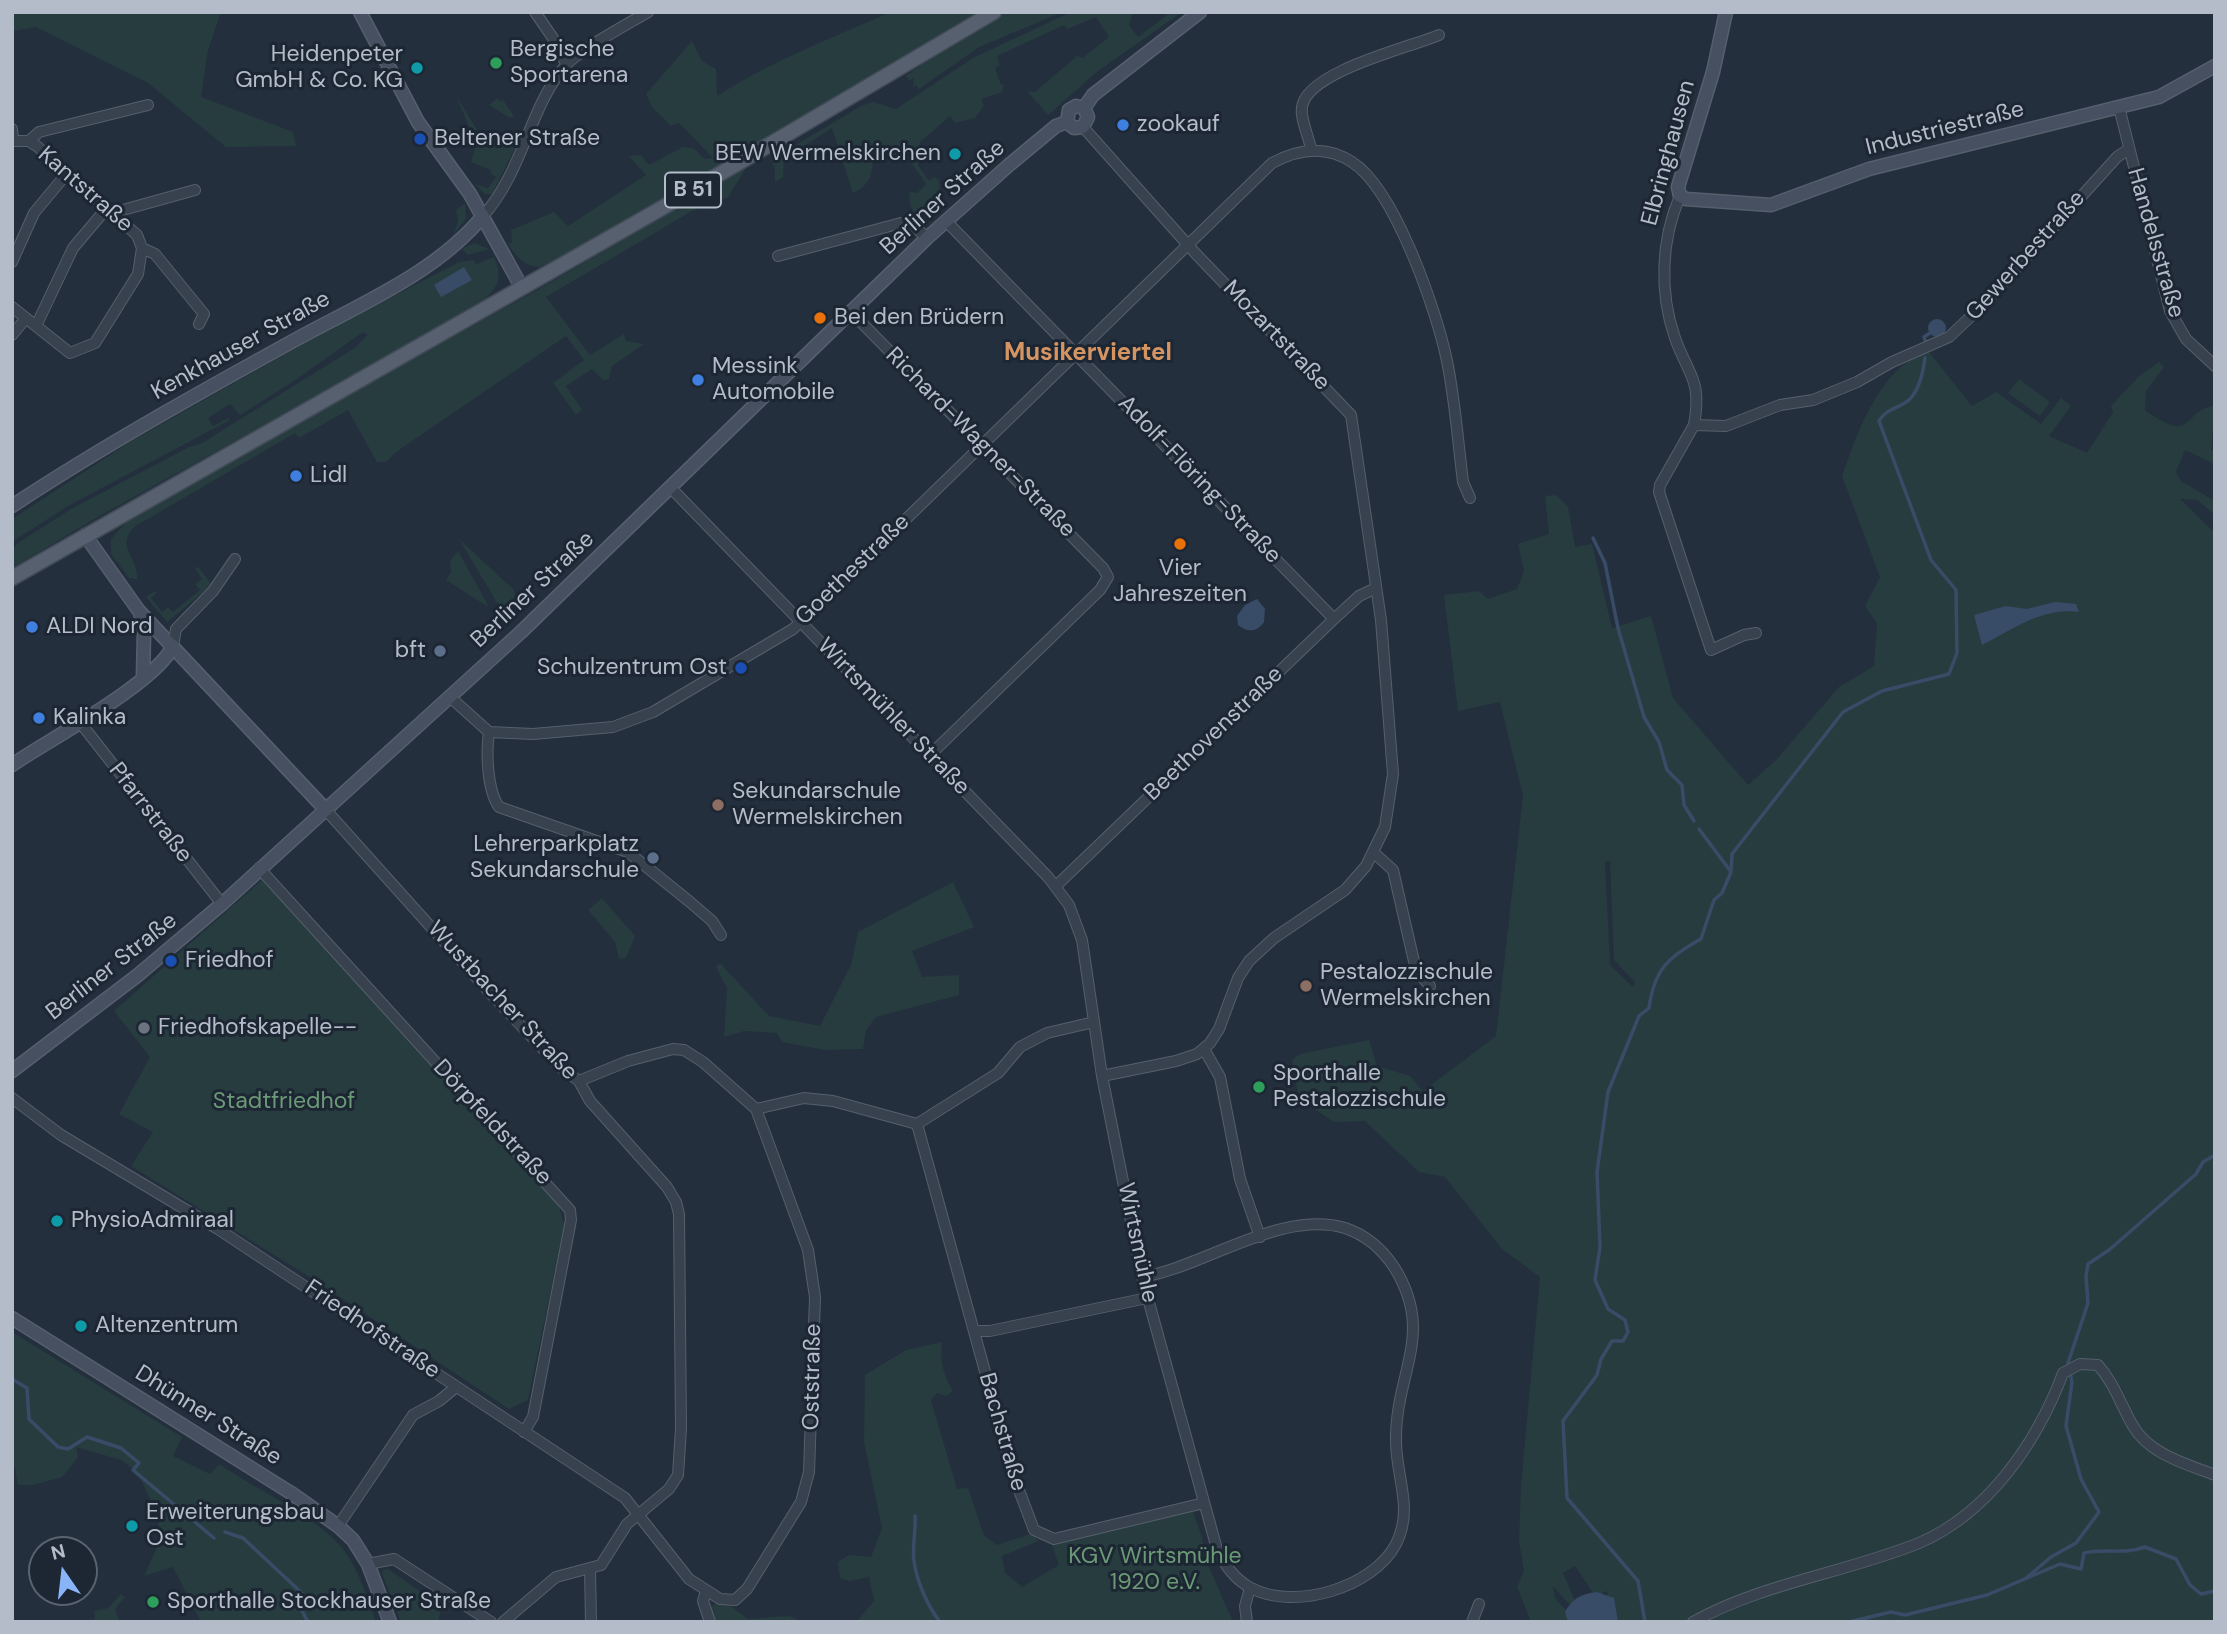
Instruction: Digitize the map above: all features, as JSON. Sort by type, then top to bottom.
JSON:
[{"type":"main road","points":[[360,12],[424,132],[455,171],[484,216],[522,288]]},
{"type":"main road","name":"B 51","points":[[12,578],[163,489],[522,288],[994,12]]},
{"type":"main road","name":"Berliner Straße","points":[[12,1071],[124,986],[222,904],[450,697],[671,488],[927,238],[1015,159],[1056,127],[1067,122],[1069,110],[1076,106],[1083,108],[1093,95],[1200,12]]},
{"type":"main road","name":"Elbringhausen","points":[[1680,196],[1678,187],[1681,173],[1713,72],[1726,12]]},
{"type":"main road","name":"Industriestraße","points":[[1680,196],[1695,200],[1766,206],[1882,165],[2169,93],[2215,66]]},
{"type":"main road","points":[[1067,122],[1074,128],[1083,127],[1088,117],[1083,108]]},
{"type":"main road","name":"Kenkhauser Straße","points":[[12,506],[113,441],[421,270],[471,231],[484,216]]},
{"type":"main road","points":[[85,535],[139,611],[325,809]]},
{"type":"main road","points":[[139,611],[144,632],[143,678]]},
{"type":"main road","points":[[12,765],[143,678],[163,661],[173,646]]},
{"type":"main road","name":"Dhünner Straße","points":[[12,1318],[291,1493],[338,1526],[353,1540],[368,1564],[390,1622]]},
{"type":"street","points":[[535,12],[557,44],[566,64]]},
{"type":"street","points":[[484,216],[503,191],[541,108],[566,64],[648,12]]},
{"type":"street","points":[[1439,35],[1356,64],[1306,97],[1301,108],[1311,149],[1340,155],[1363,170],[1401,231],[1442,342],[1462,482],[1469,498]]},
{"type":"street","points":[[29,141],[39,132],[148,105]]},
{"type":"street","name":"Handelsstraße","points":[[2119,107],[2172,317],[2186,340],[2215,366]]},
{"type":"street","name":"Mozartstraße","points":[[1083,127],[1189,244],[1351,415],[1381,620],[1392,774],[1388,819],[1374,853],[1345,890],[1274,938],[1249,961],[1238,978],[1219,1028],[1204,1049]]},
{"type":"street","points":[[12,129],[13,141]]},
{"type":"street","name":"Kantstraße","points":[[13,141],[29,141],[68,172],[137,235],[142,248],[138,274],[95,343],[70,353],[36,326]]},
{"type":"street","name":"Goethestraße","points":[[488,732],[533,734],[600,730],[628,724],[793,629],[800,619],[1272,163],[1311,149]]},
{"type":"street","name":"Gewerbestraße","points":[[1695,425],[1726,426],[1780,405],[1812,400],[1857,383],[1914,351],[1941,342],[1971,317],[2108,166],[2129,149]]},
{"type":"street","points":[[12,262],[34,213],[68,172]]},
{"type":"street","points":[[12,307],[36,326],[73,248],[109,211],[195,190]]},
{"type":"street","name":"Elbringhausen","points":[[1680,196],[1666,243],[1665,289],[1669,320],[1696,381],[1695,425],[1660,485],[1661,500],[1711,650],[1744,635],[1756,634]]},
{"type":"street","name":"Adolf-Flöring-Straße","points":[[946,221],[1334,619]]},
{"type":"street","points":[[778,256],[901,223],[913,225],[927,238]]},
{"type":"street","points":[[142,248],[155,254],[204,314],[199,324]]},
{"type":"street","name":"Richard-Wagner-Straße","points":[[850,311],[1103,568],[1108,577],[1100,590],[930,754]]},
{"type":"street","points":[[12,335],[26,318]]},
{"type":"street","name":"Wirtsmühler Straße","points":[[671,488],[1056,886]]},
{"type":"street","points":[[173,646],[176,629],[213,592],[234,559]]},
{"type":"street","name":"Beethovenstraße","points":[[1056,886],[1334,619],[1359,596],[1376,589]]},
{"type":"street","points":[[450,697],[488,732],[491,781],[499,807],[628,852],[712,921],[721,935]]},
{"type":"street","name":"Pfarrstraße","points":[[79,721],[222,904]]},
{"type":"street","name":"Wustbacher Straße","points":[[325,809],[491,994],[561,1068],[579,1081],[590,1101],[667,1187],[676,1202],[679,1214],[680,1465],[674,1483],[627,1524],[601,1564],[590,1570]]},
{"type":"street","points":[[1374,853],[1393,870],[1416,970],[1430,986]]},
{"type":"street","name":"Dörpfeldstraße","points":[[259,868],[570,1210],[571,1220],[533,1417],[524,1432]]},
{"type":"street","name":"Wirtsmühle","points":[[1056,886],[1069,905],[1080,932],[1102,1076],[1147,1298],[1221,1558],[1235,1576],[1250,1588]]},
{"type":"street","points":[[579,1081],[628,1061],[660,1052],[684,1050],[704,1062],[756,1110],[794,1099],[814,1098],[871,1110],[917,1124],[998,1073],[1020,1046],[1047,1033],[1094,1023]]},
{"type":"street","points":[[1102,1076],[1176,1061],[1204,1049],[1220,1077],[1240,1179],[1260,1237]]},
{"type":"street","name":"Friedhofstraße","points":[[12,1098],[61,1135],[218,1229],[625,1498],[677,1567],[706,1591]]},
{"type":"street","name":"Oststraße","points":[[706,1591],[727,1601],[743,1595],[801,1502],[811,1454],[815,1311],[812,1268],[788,1192],[756,1110]]},
{"type":"street","name":"Bachstraße","points":[[917,1124],[1027,1516],[1041,1535],[1054,1539],[1204,1503]]},
{"type":"street","points":[[1142,1277],[1260,1237],[1297,1226],[1315,1225],[1347,1229],[1368,1240],[1384,1253],[1410,1296],[1413,1325],[1397,1427],[1396,1451],[1406,1502],[1395,1546],[1366,1577],[1336,1590],[1297,1596],[1265,1594],[1250,1588],[1245,1606],[1247,1622]]},
{"type":"street","points":[[975,1331],[990,1331],[1147,1298]]},
{"type":"street","points":[[1693,1622],[1727,1605],[1920,1542],[1956,1522],[2007,1474],[2048,1408],[2063,1373],[2080,1364],[2098,1365],[2109,1377],[2134,1429],[2152,1448],[2215,1475]]},
{"type":"street","points":[[338,1526],[413,1415],[439,1401],[456,1387]]},
{"type":"street","points":[[368,1564],[394,1559],[491,1622]]},
{"type":"street","points":[[503,1622],[556,1577],[590,1570],[591,1622]]},
{"type":"street","points":[[706,1591],[702,1601],[710,1622]]},
{"type":"street","points":[[1472,1622],[1479,1604]]},
{"type":"green space","points":[[12,12],[221,12],[208,50],[201,97],[293,132],[296,146],[226,147],[148,83],[36,27],[12,31]]},
{"type":"green space","points":[[891,12],[981,12],[581,247],[539,267],[524,262],[511,248],[508,243],[512,243],[511,230],[554,212],[568,226],[646,175],[629,156],[641,155],[649,165],[683,147],[693,148],[705,159],[713,158],[679,123],[671,126],[652,107],[646,94],[692,41],[702,61],[716,69],[717,96],[780,61]]},
{"type":"green space","points":[[1007,12],[1063,12],[979,47],[919,89],[916,85],[913,87],[914,78],[909,81],[906,76],[948,46]]},
{"type":"green space","points":[[1071,12],[1133,12],[1129,25],[1138,37],[1171,12],[1182,12],[1098,71],[1048,115],[1027,91],[1035,92],[1077,56],[1083,58],[1109,37],[1096,17],[1067,29],[1064,25],[997,56],[1000,65],[995,68],[1001,85],[1004,84],[1002,92],[981,99],[984,106],[975,118],[955,123],[950,116],[919,143],[924,150],[918,165],[929,181],[934,177],[939,180],[942,209],[926,222],[915,214],[909,196],[910,192],[917,193],[926,184],[911,163],[898,154],[883,153],[874,156],[868,181],[853,193],[832,128],[784,159],[783,177],[775,182],[775,168],[771,160],[861,106],[873,102],[896,109],[973,58]]},
{"type":"green space","points":[[456,95],[483,140],[475,142]]},
{"type":"green space","points":[[498,98],[500,102],[503,100],[514,116],[510,118],[489,105]]},
{"type":"green space","points":[[477,142],[517,144],[492,194],[485,194],[475,184],[488,188],[496,177],[490,173],[491,170],[471,162]]},
{"type":"green space","points":[[746,168],[728,197],[692,211],[546,297],[590,355],[624,334],[626,341],[644,344],[612,366],[609,379],[603,380],[592,369],[566,386],[582,410],[576,415],[553,383],[584,360],[566,336],[396,452],[386,462],[377,462],[348,410],[299,438],[295,433],[134,527],[129,534],[127,547],[135,565],[137,579],[129,578],[111,554],[111,539],[128,520],[219,466],[541,288]]},
{"type":"green space","points":[[465,203],[466,218],[453,236],[458,222],[456,210]]},
{"type":"green space","points":[[474,243],[489,249],[468,255],[462,249]]},
{"type":"green space","points":[[494,257],[498,279],[486,298],[12,568],[12,550],[18,543],[71,509],[189,447],[202,443],[353,349],[368,335],[363,332],[240,415],[230,404],[208,418],[213,426],[228,418],[230,420],[68,506],[12,542],[12,519],[130,442],[319,335],[459,262],[474,260],[476,264]]},
{"type":"green space","points":[[1928,351],[1972,406],[1996,392],[2041,424],[2061,398],[2071,406],[2049,436],[2087,453],[2113,412],[2111,406],[2139,376],[2159,362],[2164,367],[2146,391],[2145,410],[2161,421],[2180,426],[2197,413],[2215,406],[2211,450],[2215,451],[2215,464],[2185,450],[2176,472],[2181,481],[2215,501],[2215,515],[2197,500],[2180,499],[2215,533],[2215,1622],[1609,1622],[1607,1591],[1595,1596],[1575,1566],[1563,1573],[1583,1620],[1553,1586],[1555,1598],[1577,1622],[1531,1622],[1517,1587],[1524,1571],[1519,1541],[1521,1486],[1540,1277],[1502,1249],[1445,1177],[1419,1172],[1365,1121],[1334,1122],[1299,1099],[1292,1060],[1300,1054],[1369,1040],[1377,1066],[1410,1076],[1423,1091],[1496,1036],[1523,796],[1500,702],[1458,711],[1444,595],[1479,591],[1488,599],[1517,589],[1524,571],[1518,544],[1549,534],[1545,496],[1556,495],[1568,507],[1575,547],[1592,544],[1612,628],[1651,616],[1673,698],[1748,785],[1776,760],[1839,687],[1874,666],[1877,623],[1865,606],[1880,577],[1842,476],[1863,422],[1883,386],[1911,359]],"holes":[[[1605,861],[1610,861],[1614,960],[1635,982],[1633,987],[1610,965]]]},
{"type":"green space","points":[[2019,379],[2050,402],[2040,416],[2008,393]]},
{"type":"green space","points":[[459,539],[514,590],[515,596],[507,607],[509,613],[499,606]]},
{"type":"green space","points":[[458,551],[487,606],[446,580],[451,572],[450,561]]},
{"type":"green space","points":[[198,567],[212,585],[167,622],[146,597],[155,591],[157,593],[151,598],[162,612],[168,607],[173,612],[200,590],[195,584],[202,579],[195,568]]},
{"type":"green space","name":"Stadtfriedhof","points":[[262,880],[558,1202],[564,1226],[528,1400],[509,1409],[308,1276],[131,1166],[153,1132],[119,1114],[150,1057],[114,1011]]},
{"type":"green space","points":[[953,882],[974,927],[912,951],[922,977],[959,975],[959,995],[876,1017],[866,1030],[863,1049],[825,1050],[782,1042],[777,1033],[744,1031],[724,1037],[727,988],[716,967],[720,963],[769,1016],[820,1026],[851,965],[858,932]]},
{"type":"green space","points":[[602,898],[635,936],[626,958],[619,959],[615,942],[588,910]]},
{"type":"green space","points":[[12,1332],[182,1437],[173,1456],[210,1474],[219,1464],[332,1537],[354,1566],[376,1622],[201,1622],[173,1567],[144,1576],[157,1547],[159,1517],[137,1472],[121,1460],[76,1447],[78,1457],[62,1477],[33,1485],[18,1485],[15,1468],[12,1467]]},
{"type":"green space","name":"KGV Wirtsmühle 1920 e.V.","points":[[942,1342],[943,1368],[953,1391],[946,1396],[937,1393],[931,1400],[957,1489],[968,1488],[984,1535],[997,1545],[1031,1534],[1038,1541],[1002,1556],[1005,1573],[1022,1587],[1059,1565],[1052,1545],[1192,1509],[1202,1537],[1205,1558],[1233,1622],[856,1622],[874,1601],[869,1577],[850,1581],[840,1578],[838,1562],[849,1555],[871,1557],[882,1528],[864,1442],[865,1375],[906,1350]]},
{"type":"green space","points":[[388,1569],[438,1604],[441,1609],[438,1622],[401,1622],[382,1574],[383,1570]]},
{"type":"green space","points":[[121,1594],[125,1597],[115,1609],[120,1622],[72,1622],[95,1619],[94,1611],[108,1608]]},
{"type":"green space","points":[[716,1602],[732,1607],[748,1619],[789,1616],[803,1622],[714,1622],[709,1610]]},
{"type":"water","points":[[464,267],[472,280],[441,297],[434,285]]},
{"type":"water","points":[[1937,319],[1943,322],[1946,328],[1943,334],[1937,337],[1931,334],[1928,328],[1931,322]]},
{"type":"water","points":[[1257,599],[1265,609],[1264,622],[1255,629],[1245,629],[1238,625],[1237,616],[1245,605]]},
{"type":"water","points":[[2055,602],[2076,604],[2079,612],[2066,611],[2040,616],[1982,645],[1974,615],[2006,606],[2027,609]]},
{"type":"water","points":[[1597,1592],[1614,1598],[1618,1622],[1568,1622],[1565,1612],[1571,1603],[1582,1596]]},
{"type":"waterway","points":[[1926,343],[1924,337],[1930,333]]},
{"type":"waterway","points":[[1645,1622],[1638,1581],[1567,1498],[1563,1421],[1597,1375],[1601,1359],[1612,1341],[1623,1341],[1628,1332],[1625,1320],[1608,1309],[1595,1280],[1600,1247],[1597,1172],[1608,1092],[1639,1016],[1649,1008],[1659,974],[1671,959],[1701,939],[1714,900],[1722,893],[1731,872],[1732,854],[1843,712],[1882,691],[1949,674],[1957,653],[1956,590],[1931,560],[1879,421],[1886,413],[1913,395],[1921,380],[1925,358]]},
{"type":"waterway","points":[[1593,538],[1605,563],[1618,628],[1644,717],[1659,742],[1667,770],[1682,785],[1684,805],[1694,821]]},
{"type":"waterway","points":[[1699,829],[1731,872]]},
{"type":"waterway","points":[[2025,1579],[2051,1557],[2076,1543],[2099,1512],[2081,1479],[2066,1426],[2072,1382],[2068,1363],[2088,1303],[2088,1264],[2109,1250],[2196,1174],[2203,1162],[2215,1155]]},
{"type":"waterway","points":[[12,1379],[27,1388],[29,1419],[58,1447],[68,1449],[87,1437],[121,1448],[139,1463],[133,1470],[214,1538]]},
{"type":"waterway","points":[[915,1516],[915,1569],[923,1593],[940,1622]]},
{"type":"waterway","points":[[225,1532],[243,1538],[305,1596],[301,1609],[308,1622]]},
{"type":"waterway","points":[[1849,1622],[1891,1612],[1905,1615],[1987,1595],[2060,1564],[2081,1569],[2084,1553],[2130,1551],[2145,1547],[2176,1559],[2190,1585],[2201,1594],[2215,1591]]},
{"type":"place","name":"Bergische Sportarena","points":[[496,63]]},
{"type":"place","name":"Heidenpeter GmbH & Co. KG","points":[[417,68]]},
{"type":"place","name":"zookauf","points":[[1123,125]]},
{"type":"place","name":"Beltener Straße","points":[[420,139]]},
{"type":"place","name":"BEW Wermelskirchen","points":[[955,154]]},
{"type":"place","name":"Bei den Brüdern","points":[[820,318]]},
{"type":"place","name":"Messink Automobile","points":[[698,380]]},
{"type":"place","name":"Lidl","points":[[296,476]]},
{"type":"place","name":"Vier Jahreszeiten","points":[[1180,544]]},
{"type":"place","name":"ALDI Nord","points":[[32,627]]},
{"type":"place","name":"bft","points":[[440,651]]},
{"type":"place","name":"Schulzentrum Ost","points":[[741,668]]},
{"type":"place","name":"Kalinka","points":[[39,718]]},
{"type":"place","name":"Sekundarschule Wermelskirchen","points":[[718,805]]},
{"type":"place","name":"Lehrerparkplatz Sekundarschule","points":[[653,858]]},
{"type":"place","name":"Friedhof","points":[[171,961]]},
{"type":"place","name":"Pestalozzischule Wermelskirchen","points":[[1306,986]]},
{"type":"place","name":"Friedhofskapelle--","points":[[144,1028]]},
{"type":"place","name":"Sporthalle Pestalozzischule","points":[[1259,1087]]},
{"type":"place","name":"PhysioAdmiraal","points":[[57,1221]]},
{"type":"place","name":"Altenzentrum","points":[[81,1326]]},
{"type":"place","name":"Erweiterungsbau Ost","points":[[132,1526]]},
{"type":"place","name":"Sporthalle Stockhauser Straße","points":[[153,1602]]},
{"type":"district","name":"Musikerviertel","points":[[1088,354]]}]
